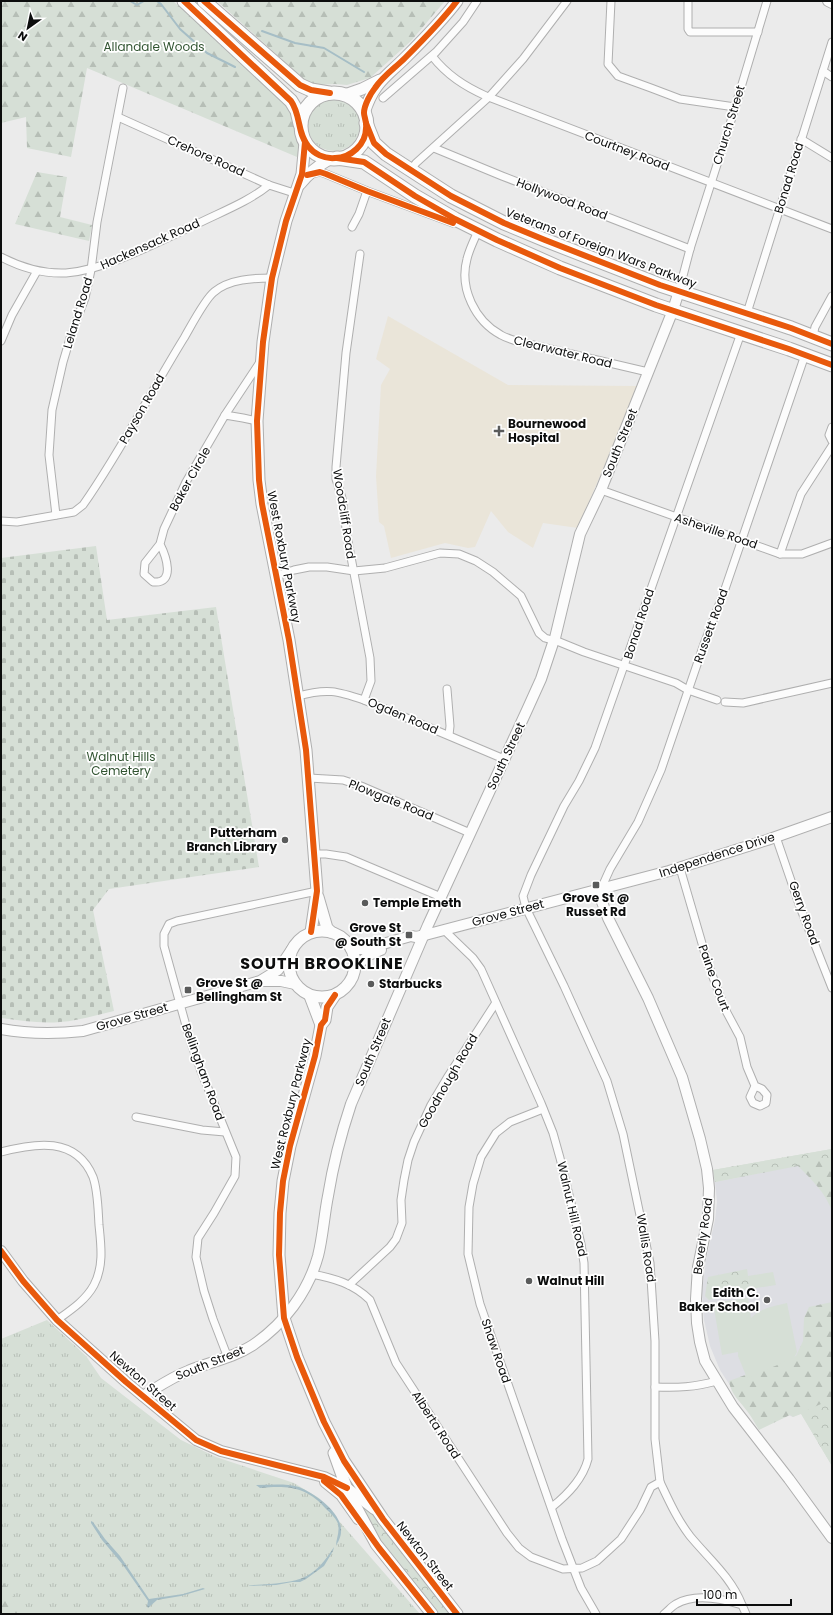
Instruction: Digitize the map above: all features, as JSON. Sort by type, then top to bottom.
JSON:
[{"type":"highway","points":[[184,1],[291,101],[297,111],[303,136],[315,152],[324,157],[364,162],[425,202],[478,231],[584,278],[832,365]]},
{"type":"highway","points":[[204,1],[300,85],[311,90],[345,95],[356,102],[365,118],[365,137],[359,146],[348,155],[334,158]]},
{"type":"highway","points":[[303,136],[302,115],[308,105],[320,96],[330,93]]},
{"type":"highway","name":"Veterans of Foreign Wars Parkway","points":[[365,118],[376,146],[410,171],[462,202],[513,227],[600,262],[679,291],[813,336],[832,344]]},
{"type":"main road","points":[[365,118],[372,92],[382,78],[429,34],[457,1]]},
{"type":"main road","points":[[345,95],[362,89],[382,78]]},
{"type":"main road","name":"West Roxbury Parkway","points":[[303,136],[303,168],[286,221],[272,278],[261,360],[257,422],[259,480],[262,504],[298,696],[309,778],[317,891],[327,928],[331,932]]},
{"type":"main road","name":"West Roxbury Parkway","points":[[296,190],[307,175],[317,167],[334,158]]},
{"type":"main road","name":"West Roxbury Parkway","points":[[311,932],[317,891]]},
{"type":"main road","points":[[311,932],[331,932],[346,941],[354,954],[355,967],[353,976],[349,984],[335,995],[323,998],[310,996],[304,993],[295,984],[290,975],[288,966],[289,957],[292,948],[300,939],[311,932]]},
{"type":"main road","name":"West Roxbury Parkway","points":[[335,995],[327,1008],[325,1020],[321,1025],[315,1056],[290,1146],[282,1190],[279,1265],[284,1318],[324,1422],[347,1488],[363,1523],[376,1544],[432,1614]]},
{"type":"main road","name":"West Roxbury Parkway","points":[[310,996],[321,1025]]},
{"type":"main road","name":"West Roxbury Parkway","points":[[324,1422],[344,1462],[377,1511]]},
{"type":"main road","name":"Newton Street","points":[[377,1511],[457,1614]]},
{"type":"street","points":[[383,98],[432,56],[463,22],[477,1]]},
{"type":"street","points":[[410,171],[416,163],[489,97],[523,59],[567,1]]},
{"type":"street","points":[[611,1],[608,64],[618,76],[680,98],[735,107]]},
{"type":"street","points":[[688,1],[688,29],[690,32],[758,32]]},
{"type":"street","name":"Church Street","points":[[690,249],[767,1]]},
{"type":"street","points":[[828,1],[832,3]]},
{"type":"street","name":"Bonad Road","points":[[746,313],[832,42]]},
{"type":"street","name":"Courtney Road","points":[[432,56],[446,72],[460,83],[489,97],[779,210],[832,229]]},
{"type":"street","points":[[823,71],[832,77]]},
{"type":"street","name":"Leland Road","points":[[56,515],[49,455],[52,410],[63,362],[71,335],[85,298],[91,270],[97,222],[124,88]]},
{"type":"street","name":"Crehore Road","points":[[118,117],[269,185],[296,190]]},
{"type":"street","points":[[802,139],[832,158]]},
{"type":"street","name":"Hollywood Road","points":[[434,148],[690,249]]},
{"type":"street","points":[[307,175],[320,172],[429,215],[478,231]]},
{"type":"street","name":"Hackensack Road","points":[[1,257],[26,269],[37,271],[65,273],[91,270],[151,245],[246,201],[269,185]]},
{"type":"street","points":[[352,226],[359,214],[367,191]]},
{"type":"street","name":"Clearwater Road","points":[[478,231],[466,260],[466,288],[470,301],[482,319],[491,327],[501,335],[516,341],[648,372]]},
{"type":"street","name":"South Street","points":[[143,1396],[176,1376],[228,1358],[254,1344],[284,1318],[297,1302],[312,1274],[318,1256],[328,1195],[341,1134],[365,1068],[420,936],[441,897],[541,679],[554,641],[580,534],[600,490],[673,310],[690,249]]},
{"type":"street","name":"Woodcliff Road","points":[[360,254],[346,353],[336,479],[342,498],[370,658],[371,681],[364,700]]},
{"type":"street","points":[[1,341],[12,315],[37,271]]},
{"type":"street","name":"Payson Road","points":[[1,521],[17,522],[74,512],[83,505],[136,422],[171,358],[213,292],[228,284],[246,280],[272,278]]},
{"type":"street","points":[[813,336],[815,327],[832,296]]},
{"type":"street","name":"Bonad Road","points":[[526,908],[523,896],[525,889],[564,806],[579,781],[595,748],[741,333]]},
{"type":"street","name":"Russett Road","points":[[601,889],[610,869],[638,822],[661,770],[805,355]]},
{"type":"street","name":"Baker Circle","points":[[160,544],[167,565],[166,576],[159,583],[153,582],[144,574],[145,564],[160,544],[164,529],[186,482],[225,415],[261,360]]},
{"type":"street","points":[[225,415],[257,422]]},
{"type":"street","points":[[832,427],[829,435],[832,440]]},
{"type":"street","points":[[780,554],[801,494],[832,446]]},
{"type":"street","name":"Asheville Road","points":[[600,490],[780,554],[802,554],[832,543]]},
{"type":"street","points":[[275,576],[309,567],[327,567],[354,571],[385,568],[440,553],[459,554],[476,561],[493,572],[522,596],[539,632],[545,638],[676,683],[688,690],[717,700]]},
{"type":"street","points":[[725,702],[743,703],[832,683]]},
{"type":"street","points":[[447,689],[450,726],[449,735]]},
{"type":"street","name":"Ogden Road","points":[[298,696],[328,690],[341,692],[364,700],[504,759]]},
{"type":"street","name":"Plowgate Road","points":[[309,778],[343,780],[361,786],[470,833]]},
{"type":"street","name":"Independence Drive","points":[[601,889],[680,868],[832,817]]},
{"type":"street","name":"Gerry Road","points":[[776,837],[800,907],[832,988]]},
{"type":"street","points":[[314,854],[326,854],[348,858],[441,897]]},
{"type":"street","name":"Paine Court","points":[[680,868],[708,964],[725,1010],[740,1037],[747,1067],[755,1086]]},
{"type":"street","name":"Grove Street","points":[[351,949],[365,949],[411,936],[420,936],[601,889]]},
{"type":"street","name":"Beverly Road","points":[[601,889],[602,902],[608,918],[648,998],[682,1077],[707,1169],[709,1201],[706,1230],[698,1267],[696,1299],[696,1323],[705,1361],[733,1407],[789,1479],[832,1538]]},
{"type":"street","name":"Bellingham Road","points":[[228,1358],[204,1291],[196,1257],[198,1238],[214,1214],[235,1176],[236,1156],[194,1053],[164,946],[164,934],[169,924],[317,891]]},
{"type":"street","name":"Wallis Road","points":[[526,908],[604,1074],[616,1105],[637,1196],[650,1263],[655,1341],[655,1439],[660,1482],[676,1516],[691,1537],[728,1580],[738,1595],[746,1614]]},
{"type":"street","name":"Walnut Hill Road","points":[[444,930],[473,958],[481,969],[516,1046],[553,1133],[581,1244],[584,1263],[589,1450],[586,1466],[580,1477],[571,1490],[552,1507]]},
{"type":"street","name":"Grove Street","points":[[355,967],[372,953],[412,941],[420,936]]},
{"type":"street","name":"Grove Street","points":[[1,1029],[24,1033],[57,1034],[83,1031],[260,981],[278,970],[292,948]]},
{"type":"street","name":"Grove Street","points":[[260,981],[281,981],[295,984]]},
{"type":"street","name":"Goodnough Road","points":[[350,1285],[390,1247],[396,1239],[402,1223],[401,1200],[406,1167],[414,1142],[447,1078],[496,1004]]},
{"type":"street","name":"Shaw Road","points":[[543,1109],[510,1122],[496,1133],[481,1157],[472,1184],[469,1208],[468,1254],[480,1304],[562,1538],[581,1588],[596,1614]]},
{"type":"street","points":[[136,1117],[202,1130],[225,1132]]},
{"type":"street","points":[[1,1152],[37,1144],[58,1146],[71,1150],[88,1168],[93,1178],[98,1209],[101,1257],[100,1268],[90,1292],[72,1310],[57,1320]]},
{"type":"street","name":"Newton Street","points":[[1,1251],[23,1281],[57,1320],[184,1431],[206,1446],[241,1456],[306,1471],[331,1479],[347,1488],[377,1511]]},
{"type":"street","name":"Alberta Road","points":[[312,1274],[337,1279],[362,1292],[370,1300],[396,1362],[446,1441],[507,1533],[519,1548],[531,1557],[549,1565],[563,1569],[574,1569]]},
{"type":"street","points":[[655,1387],[696,1387],[717,1381]]},
{"type":"street","name":"Newton Street","points":[[306,1471],[337,1491],[376,1544]]},
{"type":"street","points":[[574,1569],[582,1568],[597,1561],[609,1551],[620,1539],[640,1510],[651,1487],[660,1482]]},
{"type":"street","points":[[664,1614],[676,1604],[690,1598],[742,1605]]},
{"type":"shaded area","name":"Bournewood Hospital","points":[[388,316],[508,385],[638,386],[578,528],[543,523],[533,548],[508,532],[491,511],[475,547],[468,548],[445,543],[391,558],[384,526],[379,522],[376,476],[381,385],[390,369],[376,359]]},
{"type":"shaded area","name":"Edith C. Baker School","points":[[832,1158],[832,1399],[793,1417],[735,1393],[720,1370],[710,1346],[704,1320],[702,1293],[706,1260],[715,1220],[717,1202],[715,1182]]},
{"type":"green space","name":"Allandale Woods","points":[[1,1],[173,1],[288,102],[302,150],[297,157],[87,68],[71,157],[27,148],[26,117],[1,123]]},
{"type":"green space","points":[[217,1],[445,1],[411,41],[370,78],[347,85],[317,85],[304,79]]},
{"type":"green space","points":[[334,99],[344,101],[352,107],[358,115],[360,125],[358,135],[352,143],[344,149],[334,151],[324,149],[316,143],[310,135],[308,125],[310,115],[316,107],[324,101]]},
{"type":"green space","points":[[37,172],[67,177],[60,217],[92,225],[89,241],[15,224]]},
{"type":"green space","name":"Walnut Hills Cemetery","points":[[96,546],[107,620],[216,607],[259,867],[109,889],[93,910],[114,1011],[87,1018],[53,1022],[30,1022],[1,1018],[1,558]]},
{"type":"green space","points":[[832,1149],[832,1211],[822,1192],[798,1166],[715,1182],[713,1170]]},
{"type":"green space","points":[[832,1149],[832,1158],[715,1182],[713,1170]]},
{"type":"green space","points":[[747,1269],[750,1289],[709,1300],[705,1296],[708,1277]]},
{"type":"green space","points":[[773,1272],[776,1285],[750,1289],[748,1276]]},
{"type":"green space","points":[[748,1298],[751,1318],[763,1310],[787,1303],[797,1352],[794,1358],[747,1378],[738,1356],[738,1352],[722,1355],[713,1303]]},
{"type":"green space","points":[[832,1302],[832,1466],[801,1414],[793,1417],[790,1415],[759,1430],[749,1413],[734,1394],[729,1381],[796,1356],[803,1341],[804,1318],[809,1307]]},
{"type":"green space","points":[[47,1320],[86,1356],[101,1378],[181,1440],[216,1457],[294,1483],[319,1498],[420,1614],[1,1614],[1,1339]]},
{"type":"green space","points":[[832,1399],[832,1466],[801,1413]]},
{"type":"green space","points":[[363,1509],[367,1509],[376,1518],[454,1614],[438,1614],[381,1545]]},
{"type":"green space","points":[[1,1579],[11,1592],[24,1614],[1,1614]]},
{"type":"water","points":[[256,1485],[283,1485],[299,1487],[319,1499],[333,1511],[340,1525],[341,1532],[336,1546],[339,1530],[337,1522],[320,1502],[305,1492],[297,1489],[280,1487],[260,1488]]},
{"type":"water","points":[[91,1521],[120,1556],[149,1599],[183,1594],[203,1588],[205,1589],[181,1596],[157,1600],[148,1608],[148,1601],[123,1565],[102,1540]]},
{"type":"water","points":[[334,1547],[324,1566],[300,1582],[248,1586],[281,1583],[307,1576],[321,1565]]},
{"type":"waterway","points":[[130,1],[137,5],[144,1]]},
{"type":"waterway","points":[[157,1],[180,29],[207,53],[235,67]]},
{"type":"waterway","points":[[262,31],[295,43],[324,48],[364,72]]},
{"type":"cycle path","points":[[184,1],[291,101],[296,112],[302,135],[308,146],[313,151],[327,158],[347,156],[360,145],[366,128],[364,110],[373,90],[432,30],[457,1]]},
{"type":"cycle path","points":[[204,1],[300,85],[311,90],[330,93]]},
{"type":"cycle path","points":[[366,123],[374,143],[386,154],[451,196],[504,223],[660,285],[791,328],[832,344]]},
{"type":"cycle path","points":[[305,142],[302,174],[286,221],[272,278],[263,342],[257,421],[259,480],[262,504],[289,640],[306,750],[317,891],[311,932]]},
{"type":"cycle path","points":[[337,158],[364,162],[415,196],[455,219],[497,240],[560,268],[656,305],[789,349],[832,365]]},
{"type":"cycle path","points":[[307,175],[320,172],[453,223]]},
{"type":"cycle path","points":[[335,995],[327,1007],[325,1020],[321,1025],[315,1056],[290,1146],[283,1181],[280,1213],[279,1255],[284,1318],[297,1357],[324,1422],[344,1461],[383,1519],[457,1614]]},
{"type":"cycle path","points":[[1,1251],[23,1281],[57,1320],[126,1382],[196,1440],[221,1451],[324,1477],[347,1488]]},
{"type":"cycle path","points":[[324,1481],[341,1495],[379,1548],[432,1614]]},
{"type":"place","name":"Bournewood Hospital","points":[[499,431]]},
{"type":"place","name":"Putterham Branch Library","points":[[285,840]]},
{"type":"place","name":"Grove St @ Russet Rd","points":[[596,885]]},
{"type":"place","name":"Temple Emeth","points":[[365,903]]},
{"type":"place","name":"Grove St @ South St","points":[[409,935]]},
{"type":"place","name":"Starbucks","points":[[371,984]]},
{"type":"place","name":"Grove St @ Bellingham St","points":[[188,990]]},
{"type":"place","name":"Walnut Hill","points":[[529,1281]]},
{"type":"place","name":"Edith C. Baker School","points":[[767,1300]]},
{"type":"district","name":"SOUTH BROOKLINE","points":[[322,963]]}]
